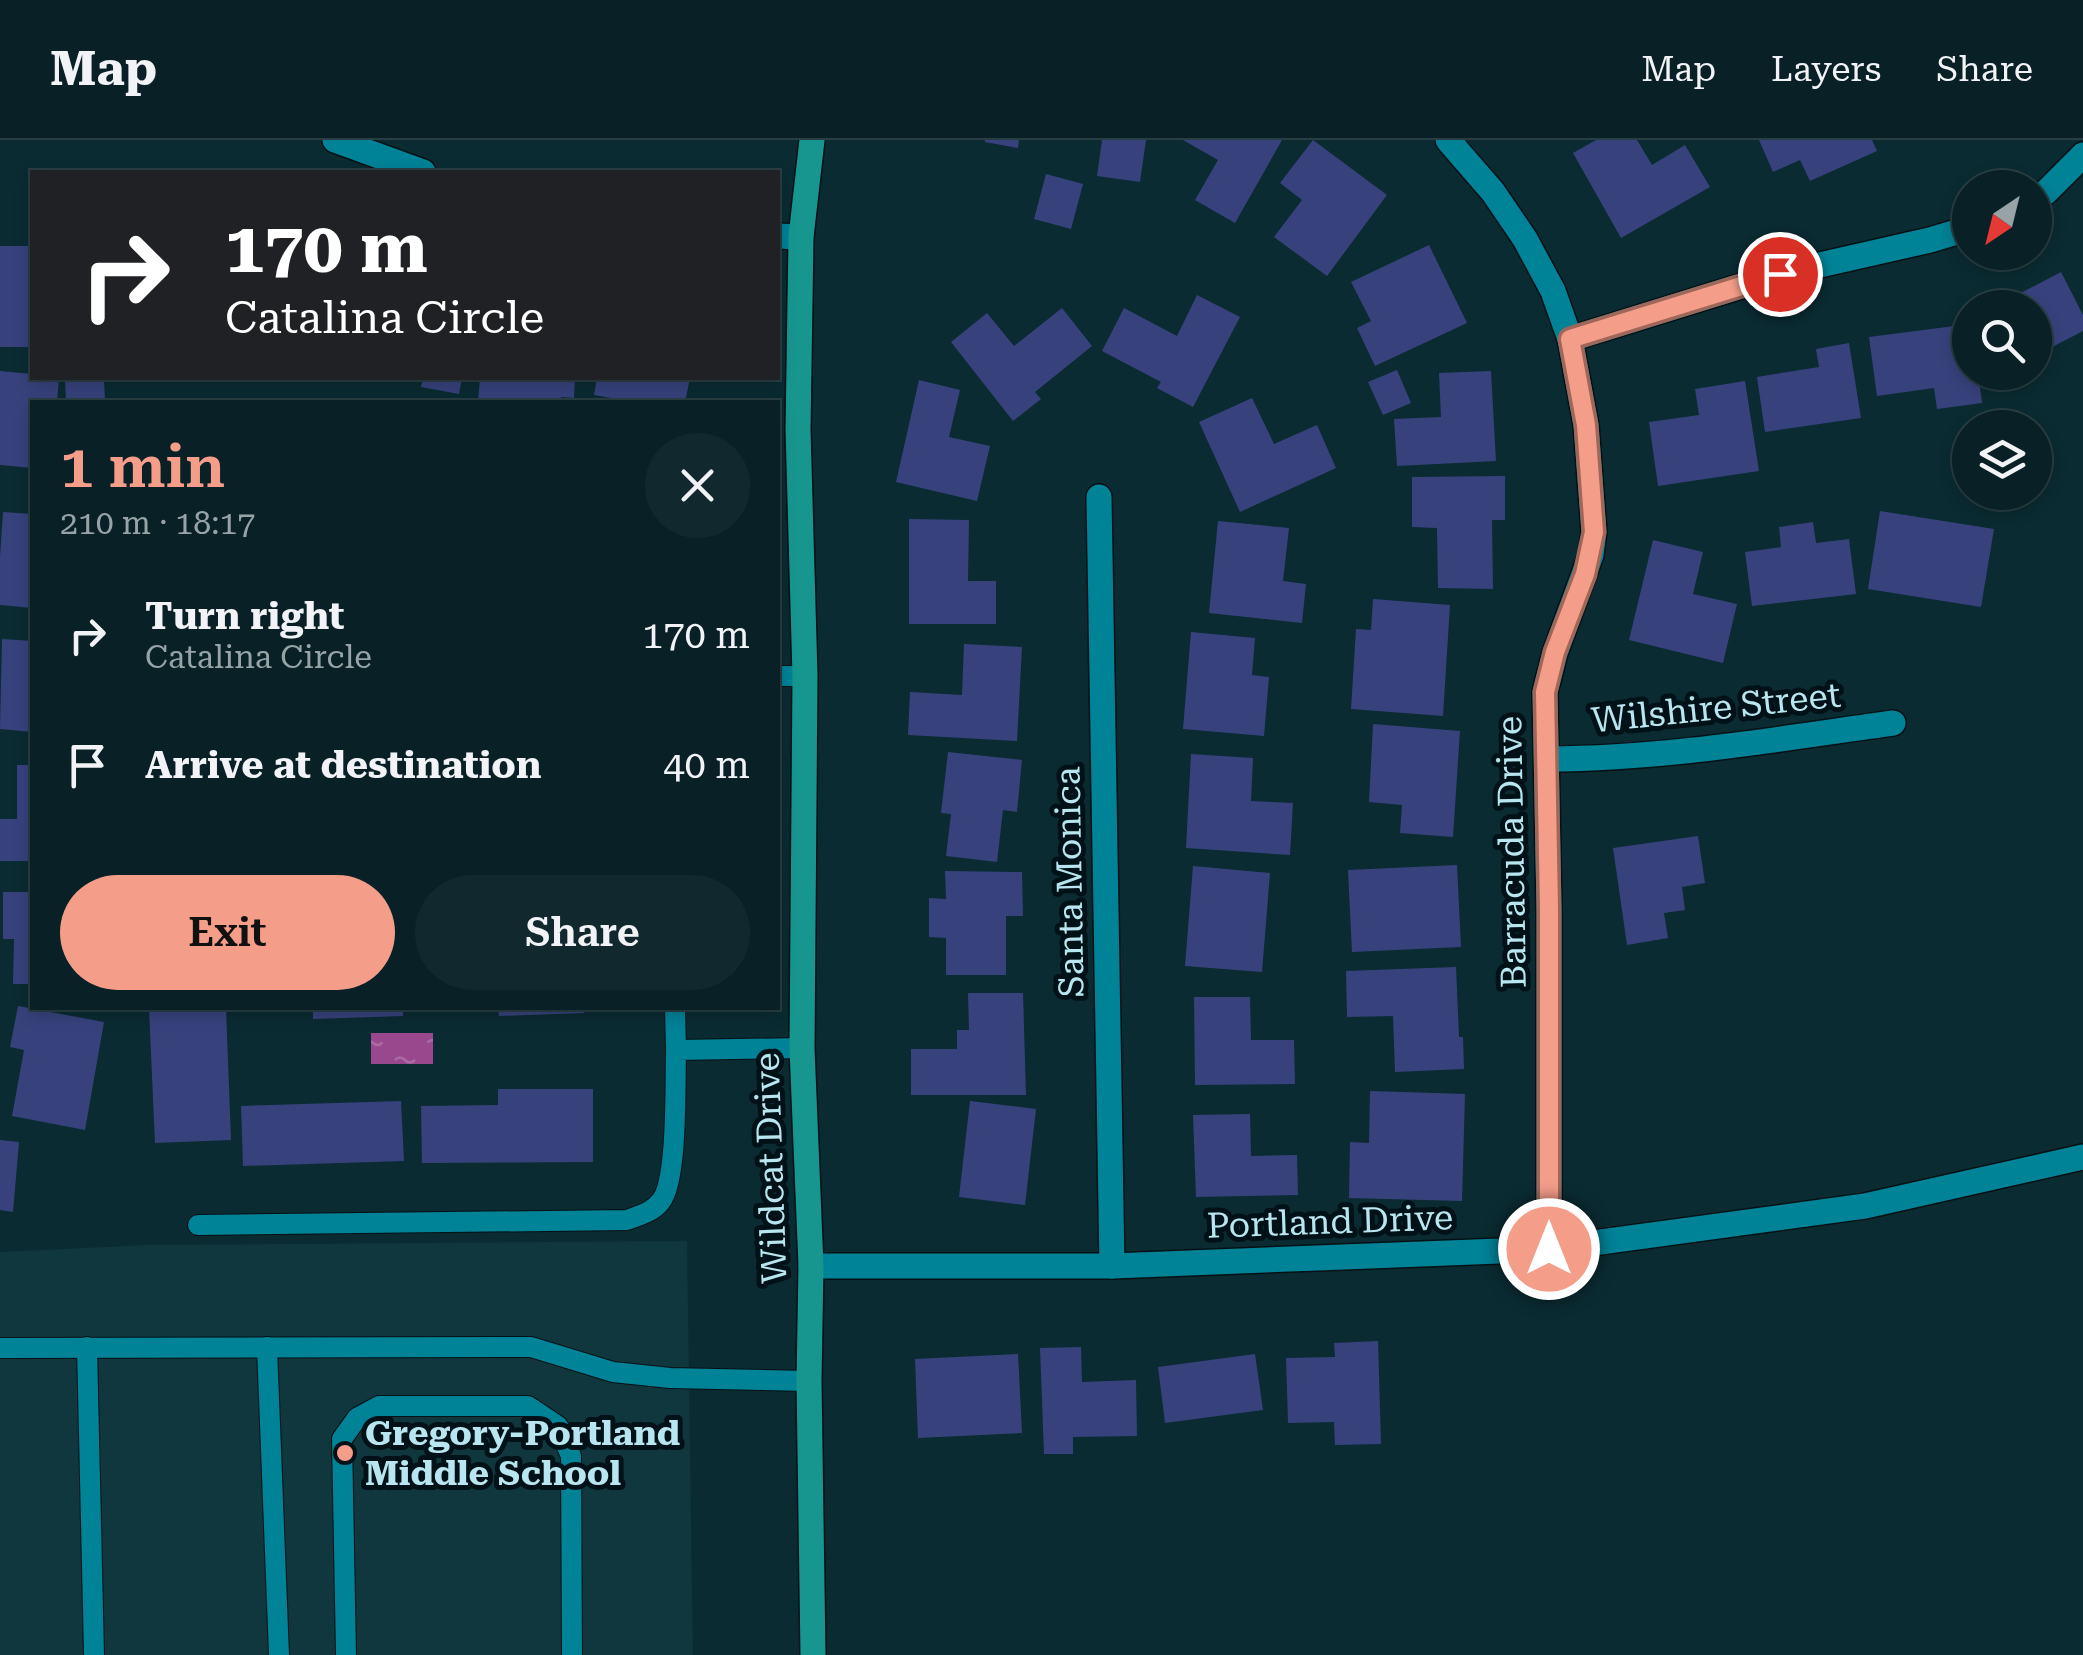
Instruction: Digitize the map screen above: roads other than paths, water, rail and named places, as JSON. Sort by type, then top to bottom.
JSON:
[{"type":"main road","name":"Wildcat Drive","points":[[812,140],[789,236],[805,676],[802,1048],[810,1266],[814,1655]]},
{"type":"street","points":[[334,140],[417,170]]},
{"type":"street","name":"Barracuda Drive","points":[[1448,140],[1493,192],[1524,238],[1552,291],[1570,339],[1586,425],[1594,532],[1585,574],[1555,652],[1545,692],[1549,1249]]},
{"type":"street","points":[[2052,186],[2083,156]]},
{"type":"street","points":[[1570,339],[1764,279],[1952,232]]},
{"type":"street","name":"Santa Monica","points":[[1099,498],[1112,1266]]},
{"type":"street","name":"Wilshire Street","points":[[1547,759],[1662,754],[1893,723]]},
{"type":"street","name":"Portland Drive","points":[[810,1266],[1112,1266],[1549,1249],[1865,1206],[2083,1158]]},
{"type":"lane","points":[[780,676],[805,676]]},
{"type":"lane","points":[[198,1225],[627,1220],[649,1212],[664,1199],[671,1176],[675,1010]]},
{"type":"lane","points":[[676,1050],[802,1048]]},
{"type":"lane","points":[[87,1347],[94,1655]]},
{"type":"lane","points":[[267,1347],[279,1655]]},
{"type":"lane","points":[[0,1348],[531,1347],[613,1372],[670,1378],[809,1381]]},
{"type":"lane","points":[[346,1655],[342,1439],[357,1418],[379,1406],[461,1405],[528,1406],[558,1426],[570,1456],[572,1655]]},
{"type":"water","points":[[371,1033],[433,1033],[433,1064],[371,1064]]},
{"type":"place","name":"Gregory-Portland Middle School","points":[[345,1453]]}]
